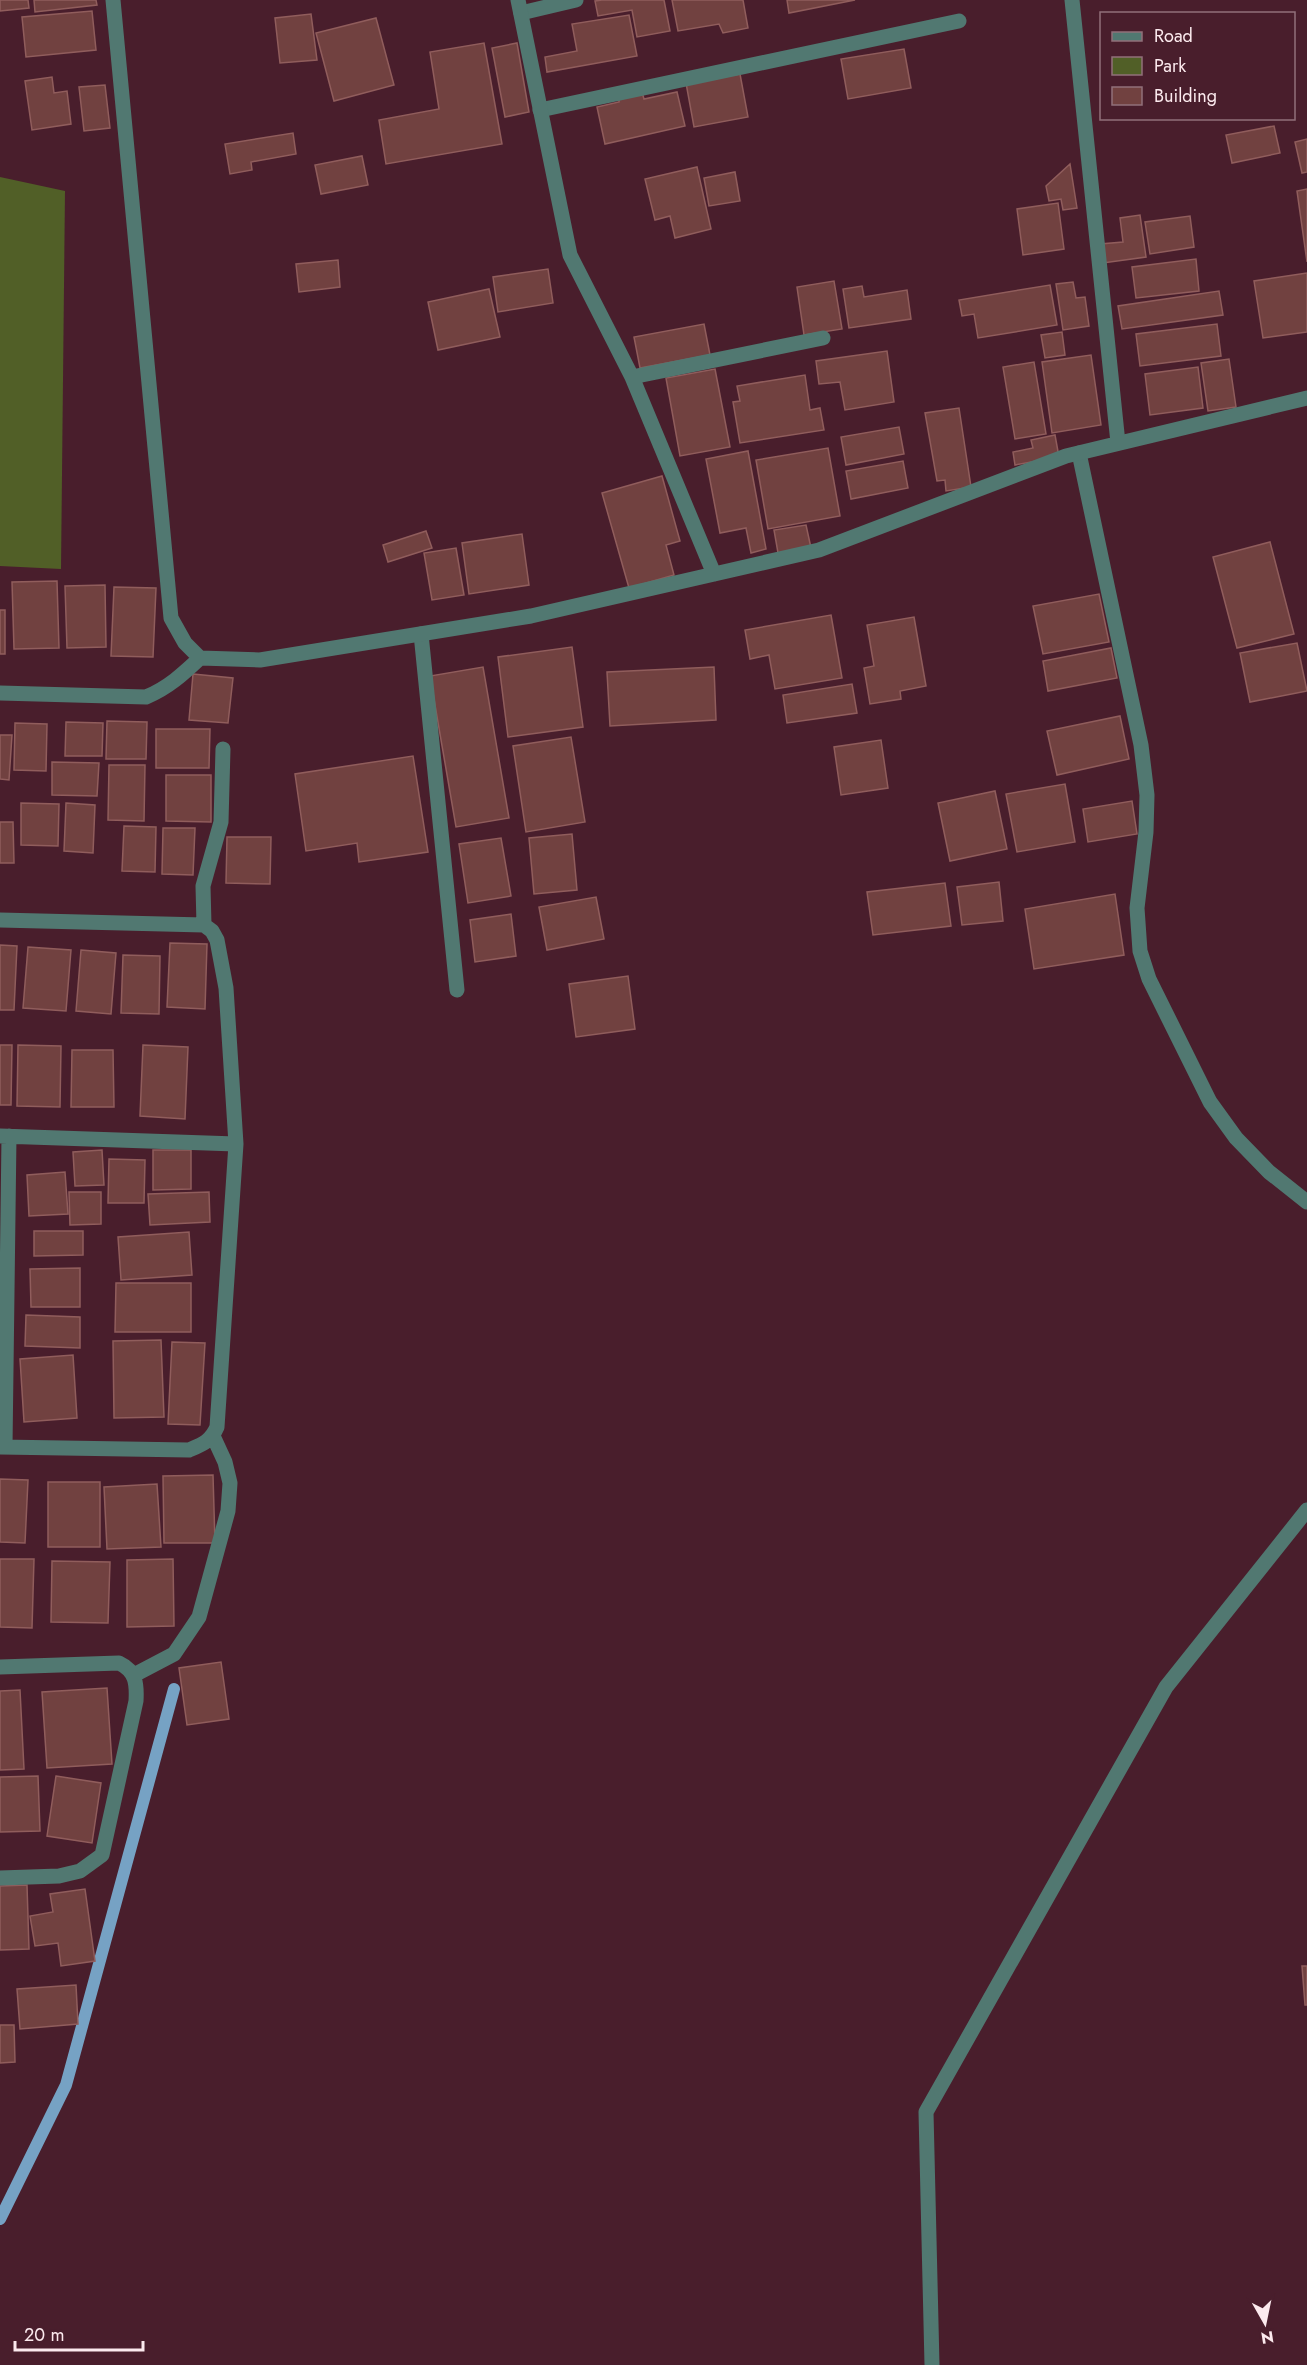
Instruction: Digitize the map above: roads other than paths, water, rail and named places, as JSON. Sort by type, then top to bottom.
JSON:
[{"type":"street","points":[[113,0],[171,618],[185,643],[200,658],[260,660],[531,616],[819,550],[1066,456],[1307,398]]},
{"type":"street","points":[[576,0],[519,7],[570,255],[632,377],[714,574]]},
{"type":"street","points":[[1072,0],[1118,443]]},
{"type":"street","points":[[540,110],[959,21]]},
{"type":"street","points":[[632,377],[824,338]]},
{"type":"street","points":[[1079,453],[1141,745],[1147,795],[1146,832],[1137,908],[1140,951],[1149,979],[1210,1102],[1236,1138],[1269,1173],[1307,1202]]},
{"type":"street","points":[[421,634],[458,990]]},
{"type":"street","points":[[0,693],[146,698],[164,690],[178,680],[200,658]]},
{"type":"street","points":[[204,925],[202,886],[221,822],[223,749]]},
{"type":"street","points":[[0,920],[204,925],[212,931],[217,940],[226,988],[236,1144],[217,1427],[213,1437],[206,1443],[189,1450],[3,1447],[5,1136],[236,1144]]},
{"type":"street","points":[[134,1675],[174,1654],[199,1617],[228,1511],[230,1483],[225,1462],[213,1437]]},
{"type":"street","points":[[932,2365],[926,2112],[1166,1687],[1307,1510]]},
{"type":"street","points":[[0,1667],[119,1663],[128,1667],[134,1675],[137,1688],[102,1855],[80,1871],[59,1876],[0,1878]]},
{"type":"waterway","points":[[0,2219],[66,2085],[174,1689]]}]
